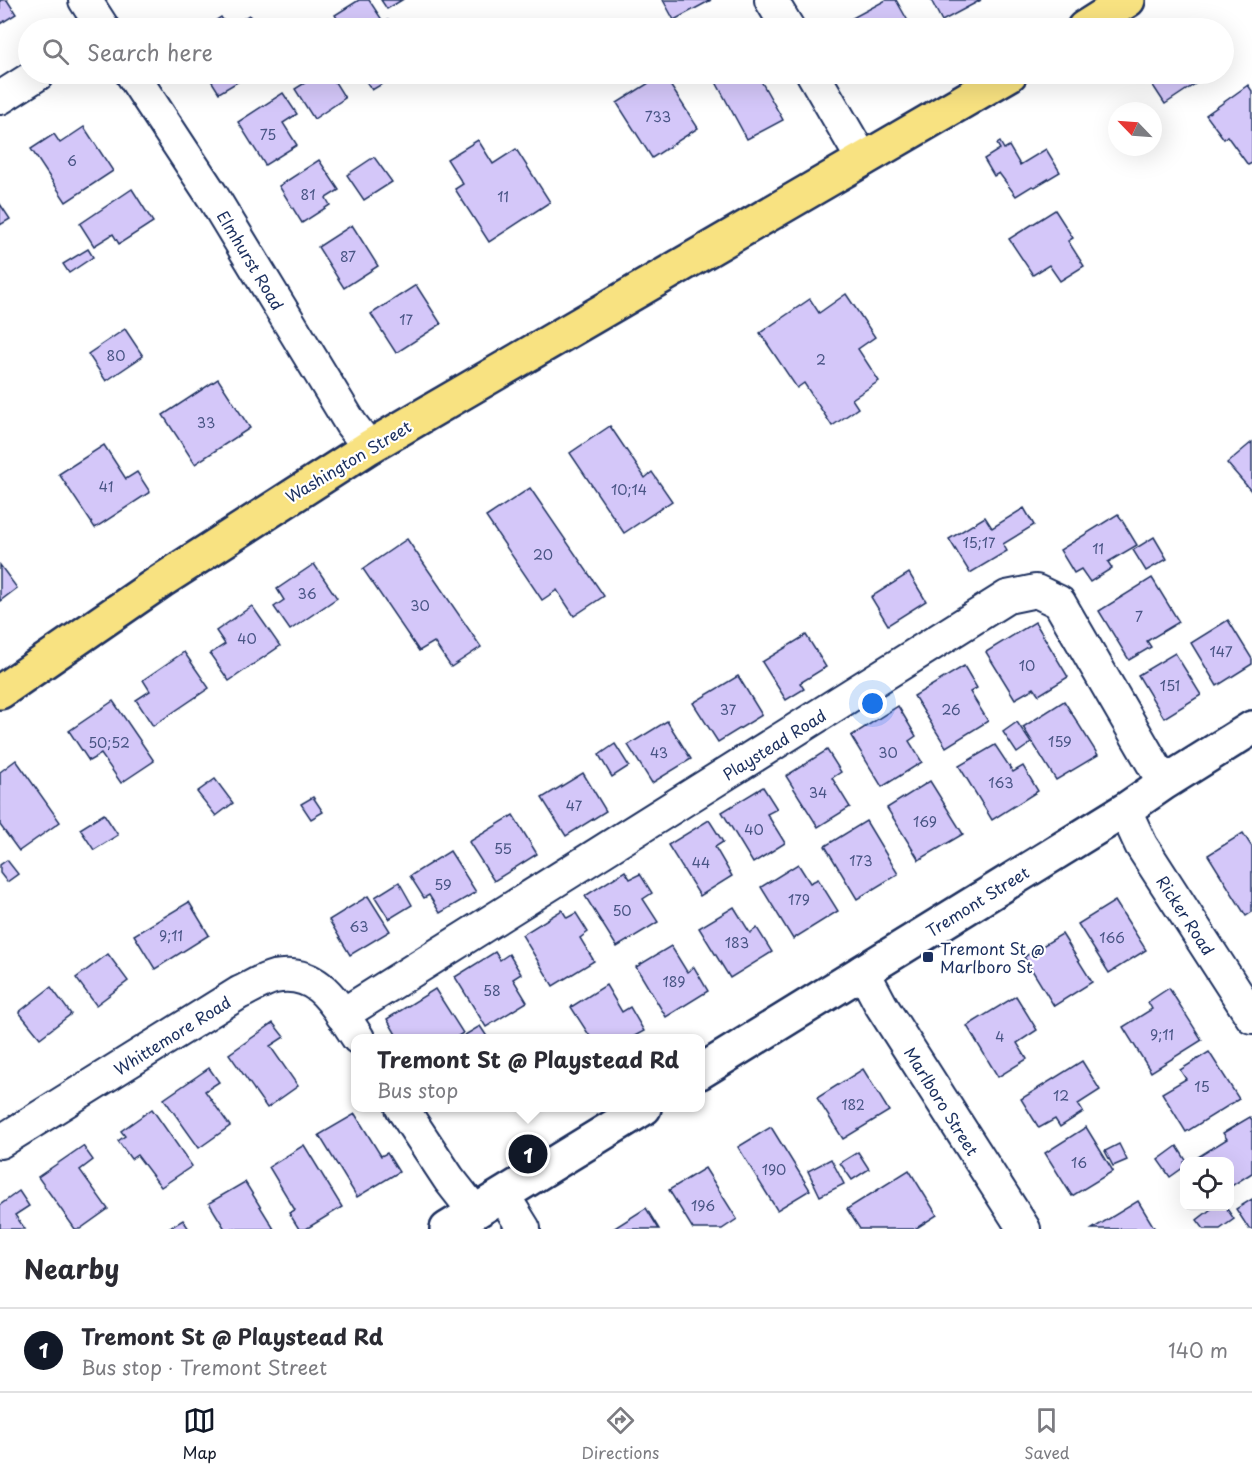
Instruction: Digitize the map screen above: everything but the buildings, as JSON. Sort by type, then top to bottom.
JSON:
[{"type":"main road","points":[[1100,18],[1128,0]]},
{"type":"main road","name":"Washington Street","points":[[0,692],[161,580],[369,447],[993,84]]},
{"type":"main road","name":"Tremont Street","points":[[705,1069],[1125,810],[1252,728]]},
{"type":"main road","points":[[447,1229],[636,1112]]},
{"type":"street","points":[[85,0],[97,18]]},
{"type":"street","points":[[771,0],[782,18]]},
{"type":"street","points":[[0,98],[22,84]]},
{"type":"street","name":"Elmhurst Road","points":[[139,84],[213,197],[351,424],[369,447]]},
{"type":"street","points":[[819,84],[863,160]]},
{"type":"street","name":"Playstead Road","points":[[350,1027],[1007,597],[1036,591],[1059,602],[1164,783]]},
{"type":"street","name":"Ricker Road","points":[[1125,810],[1141,845],[1252,1017]]},
{"type":"street","name":"Marlboro Street","points":[[863,971],[881,1005],[1024,1229]]},
{"type":"street","name":"Whittemore Road","points":[[0,1142],[239,993],[273,978],[304,976],[324,990],[350,1027]]},
{"type":"street","points":[[405,1112],[449,1179],[475,1212]]},
{"type":"street","points":[[503,1195],[524,1229]]},
{"type":"place","name":"Tremont St @ Marlboro St","points":[[928,957]]},
{"type":"place","name":"Tremont St @ Playstead Rd","points":[[528,1154]]}]
